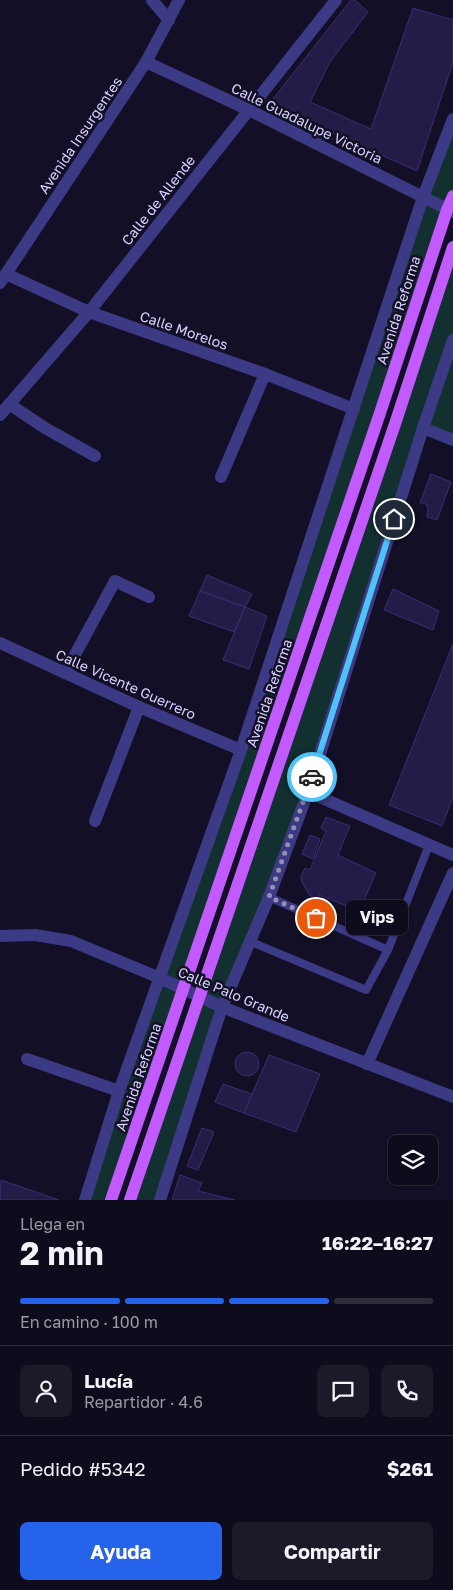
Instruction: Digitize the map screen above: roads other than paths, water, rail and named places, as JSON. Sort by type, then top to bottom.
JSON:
[{"type":"main road","name":"Avenida Reforma","points":[[111,1200],[450,211],[453,196]]},
{"type":"main road","points":[[130,1200],[396,421],[453,247]]},
{"type":"street","points":[[152,0],[169,20]]},
{"type":"street","name":"Avenida Insurgentes","points":[[3,278],[146,62],[179,0]]},
{"type":"street","name":"Calle de Allende","points":[[0,415],[89,312],[336,0]]},
{"type":"street","name":"Calle Guadalupe Victoria","points":[[146,62],[249,110],[450,211]]},
{"type":"street","points":[[85,1200],[119,1092],[241,750],[423,197],[453,119]]},
{"type":"street","name":"Calle Morelos","points":[[3,278],[89,312],[265,374],[354,409]]},
{"type":"street","points":[[160,1200],[222,1007],[269,897],[308,792],[423,428],[453,340]]},
{"type":"street","points":[[221,477],[265,374]]},
{"type":"street","points":[[9,404],[95,456]]},
{"type":"street","points":[[423,428],[453,440]]},
{"type":"street","points":[[65,673],[114,581],[149,597]]},
{"type":"street","name":"Calle Vicente Guerrero","points":[[0,643],[139,707],[241,750]]},
{"type":"street","points":[[94,821],[139,707]]},
{"type":"street","points":[[308,792],[453,855]]},
{"type":"street","points":[[367,1064],[453,874]]},
{"type":"street","name":"Calle Palo Grande","points":[[0,936],[35,935],[71,940],[222,1007],[453,1097]]},
{"type":"street","points":[[27,1058],[119,1092]]},
{"type":"lane","points":[[249,941],[366,990],[388,950],[429,845]]},
{"type":"lane","points":[[269,897],[388,950]]},
{"type":"place","name":"Vips","points":[[316,918]]}]
